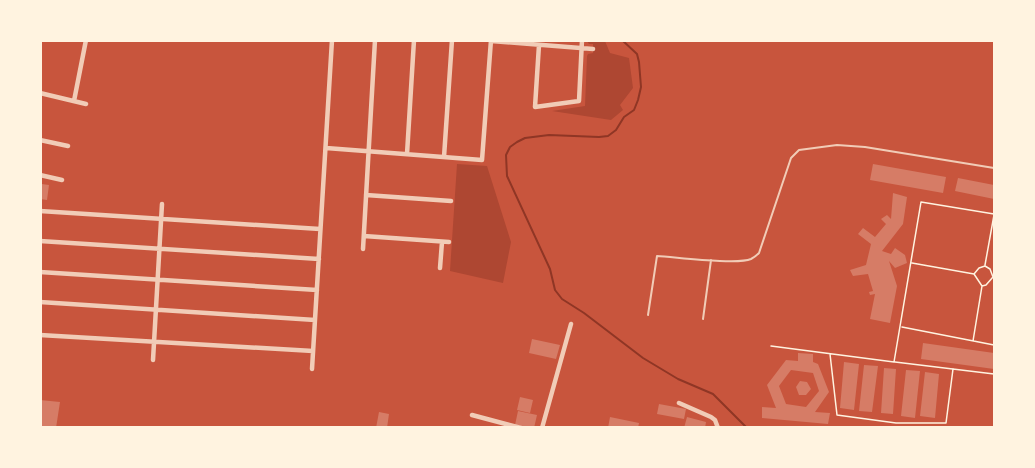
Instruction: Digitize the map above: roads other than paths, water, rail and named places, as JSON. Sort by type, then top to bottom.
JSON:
[{"type":"street","points":[[74,101],[86,40]]},
{"type":"street","points":[[312,369],[333,40]]},
{"type":"street","points":[[363,249],[375,40]]},
{"type":"street","points":[[406,154],[414,40]]},
{"type":"street","points":[[444,157],[452,40]]},
{"type":"street","points":[[539,45],[535,107],[579,101],[582,40]]},
{"type":"street","points":[[326,148],[482,160],[491,41],[593,49]]},
{"type":"street","points":[[40,93],[86,104]]},
{"type":"street","points":[[40,140],[68,146]]},
{"type":"street","points":[[40,175],[62,180]]},
{"type":"street","points":[[366,195],[451,201]]},
{"type":"street","points":[[153,360],[162,204]]},
{"type":"street","points":[[40,211],[320,229]]},
{"type":"street","points":[[364,236],[449,242]]},
{"type":"street","points":[[40,241],[319,259]]},
{"type":"street","points":[[440,268],[442,242]]},
{"type":"street","points":[[40,272],[317,290]]},
{"type":"street","points":[[40,303],[315,320]]},
{"type":"street","points":[[542,428],[571,324]]},
{"type":"street","points":[[40,335],[313,351]]},
{"type":"street","points":[[679,403],[711,417],[718,428]]},
{"type":"street","points":[[471,415],[521,428]]},
{"type":"lane","points":[[648,315],[657,256],[744,260],[752,259],[759,253],[790,158],[799,150],[837,145],[865,147],[994,168]]},
{"type":"lane","points":[[703,319],[711,260]]},
{"type":"waterway","points":[[622,40],[637,54],[639,62],[641,87],[634,110],[624,117],[616,130],[608,136],[549,135],[525,138],[517,142],[510,147],[506,155],[507,176],[550,269],[555,290],[562,299],[643,358],[678,379],[713,394],[747,428]]}]
